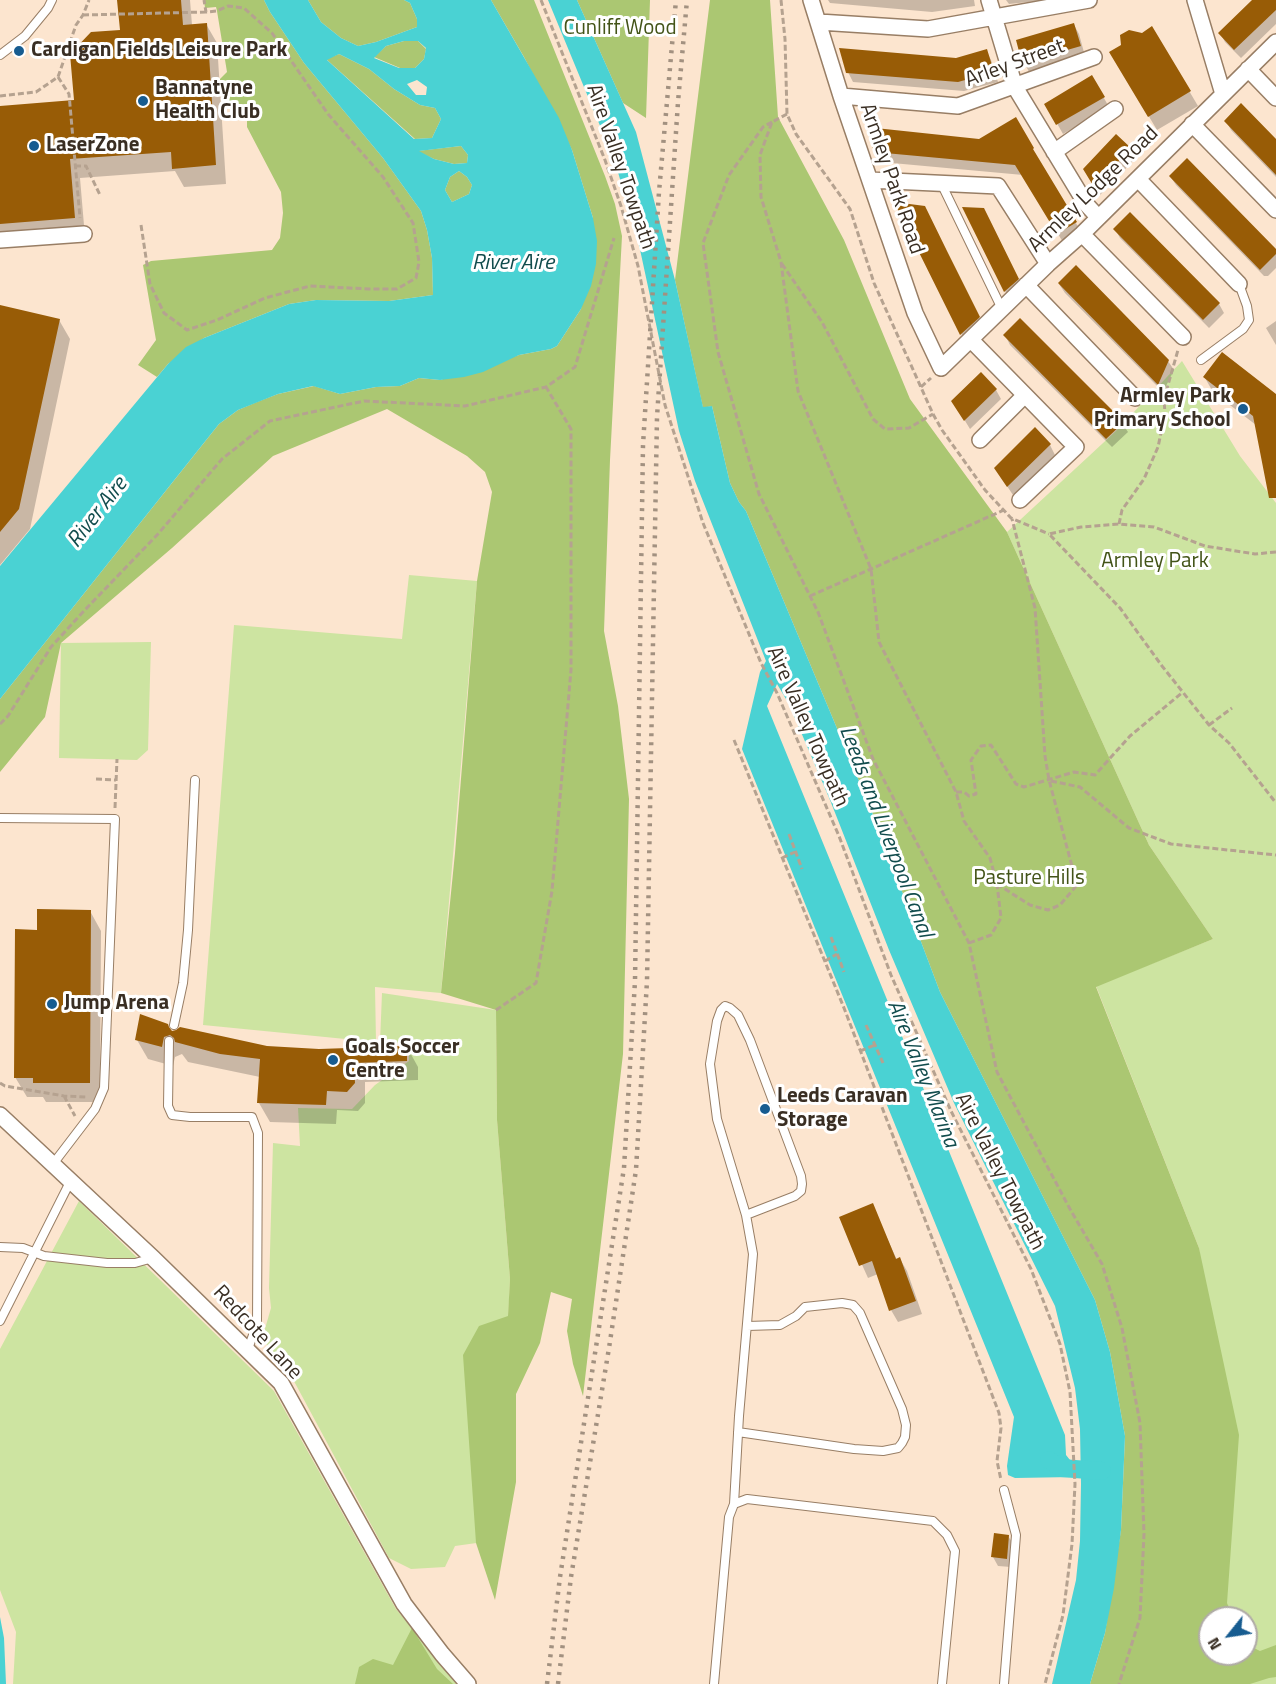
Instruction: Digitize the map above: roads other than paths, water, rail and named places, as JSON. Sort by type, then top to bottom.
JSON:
[{"type":"street","name":"Armley Park Road","points":[[811,0],[841,96],[915,313],[941,368]]},
{"type":"street","points":[[990,0],[1015,87],[1086,204],[1098,217]]},
{"type":"street","points":[[819,22],[928,29],[1089,0]]},
{"type":"street","points":[[1195,0],[1223,94]]},
{"type":"street","name":"Armley Lodge Road","points":[[941,368],[1082,234],[1276,42]]},
{"type":"street","name":"Arley Street","points":[[841,96],[958,106],[1094,57]]},
{"type":"street","points":[[1248,69],[1276,98]]},
{"type":"street","points":[[1054,152],[1115,109]]},
{"type":"street","points":[[1192,123],[1276,210]]},
{"type":"street","points":[[1138,179],[1239,284]]},
{"type":"street","points":[[870,180],[998,186],[1048,264]]},
{"type":"street","points":[[0,240],[84,234]]},
{"type":"street","points":[[1082,234],[1181,343]]},
{"type":"street","points":[[1026,285],[1135,398]]},
{"type":"street","points":[[971,340],[1077,447],[1020,500]]},
{"type":"street","points":[[980,440],[1025,395]]},
{"type":"street","name":"Redcote Lane","points":[[0,1115],[249,1349],[281,1383],[404,1604],[468,1684]]},
{"type":"lane","points":[[0,55],[25,36],[52,0]]},
{"type":"lane","points":[[940,183],[1002,309]]},
{"type":"lane","points":[[1201,360],[1243,328],[1249,320],[1247,306],[1239,284]]},
{"type":"lane","points":[[174,1025],[183,983],[186,951],[195,780]]},
{"type":"lane","points":[[0,818],[115,819],[104,1088],[94,1109],[53,1164]]},
{"type":"lane","points":[[714,1684],[729,1517],[734,1504],[753,1254],[746,1215],[717,1119],[710,1064],[717,1021],[725,1006],[738,1015],[750,1040],[802,1184],[801,1191],[795,1196],[746,1215]]},
{"type":"lane","points":[[169,1041],[168,1106],[172,1114],[190,1117],[252,1117],[258,1133],[257,1324],[249,1349]]},
{"type":"lane","points":[[0,1321],[71,1180]]},
{"type":"lane","points":[[0,1247],[23,1248],[44,1256],[107,1263],[135,1263],[153,1258]]},
{"type":"lane","points":[[738,1431],[854,1449],[883,1451],[898,1448],[902,1443],[906,1425],[902,1409],[860,1313],[853,1305],[805,1307],[796,1316],[780,1325],[747,1326]]},
{"type":"lane","points":[[1004,1490],[1016,1535],[1004,1684]]},
{"type":"lane","points":[[734,1504],[747,1499],[933,1521],[947,1535],[955,1551],[942,1684]]},
{"type":"water","name":"River Aire","points":[[264,0],[308,0],[321,22],[341,38],[358,46],[417,27],[417,19],[410,3],[404,0],[491,0],[559,118],[572,150],[593,218],[597,241],[596,264],[591,286],[581,309],[557,346],[551,349],[519,355],[483,372],[464,377],[440,380],[419,378],[400,386],[376,387],[340,394],[313,386],[278,394],[238,410],[219,424],[0,699],[0,566],[168,364],[186,347],[289,304],[316,300],[389,301],[433,295],[432,258],[421,211],[383,158],[304,63]],"holes":[[[404,41],[418,41],[426,48],[424,59],[415,68],[399,68],[374,58],[386,46]],[[339,54],[369,69],[394,89],[420,105],[435,108],[441,119],[432,138],[414,139],[327,60]],[[417,80],[427,87],[426,95],[416,95],[407,84]],[[461,146],[468,155],[467,163],[454,164],[434,159],[419,151]],[[459,171],[472,185],[469,194],[452,202],[445,190],[450,177]]]},
{"type":"water","points":[[548,0],[577,0],[636,132],[675,280],[703,407],[712,406],[730,483],[746,511],[872,812],[940,992],[1095,1300],[1110,1352],[1125,1436],[1121,1530],[1114,1588],[1105,1633],[1090,1684],[1052,1684],[1076,1580],[1080,1541],[1081,1484],[1080,1429],[1075,1388],[1055,1306],[954,1103],[889,950],[830,800],[789,704],[777,684],[767,706],[1065,1435],[1066,1455],[1070,1460],[1073,1477],[1015,1478],[1008,1475],[1007,1466],[1014,1417],[742,749],[760,672],[766,661],[695,481],[679,431],[630,203]]},
{"type":"water","points":[[0,1617],[4,1638],[6,1684],[0,1684]]},
{"type":"waterway","name":"Aire Valley Marina","points":[[1049,1460],[1061,1468],[1102,1471]]},
{"type":"railway","points":[[547,1684],[560,1577],[624,1168],[635,981],[643,445],[659,192],[676,0]]},
{"type":"railway","points":[[558,1684],[571,1577],[636,1170],[647,981],[657,417],[687,0]]},
{"type":"place","name":"Cardigan Fields Leisure Park","points":[[19,51]]},
{"type":"place","name":"Bannatyne Health Club","points":[[143,101]]},
{"type":"place","name":"LaserZone","points":[[34,146]]},
{"type":"place","name":"Armley Park Primary School","points":[[1243,409]]},
{"type":"place","name":"Jump Arena","points":[[52,1004]]},
{"type":"place","name":"Goals Soccer Centre","points":[[333,1060]]},
{"type":"place","name":"Leeds Caravan Storage","points":[[765,1109]]},
{"type":"park label","name":"Cunliff Wood","points":[[620,29]]},
{"type":"park label","name":"Armley Park","points":[[1155,562]]},
{"type":"park label","name":"Pasture Hills","points":[[1029,879]]},
{"type":"water label","name":"Leeds and Liverpool Canal","points":[[885,832]]}]
